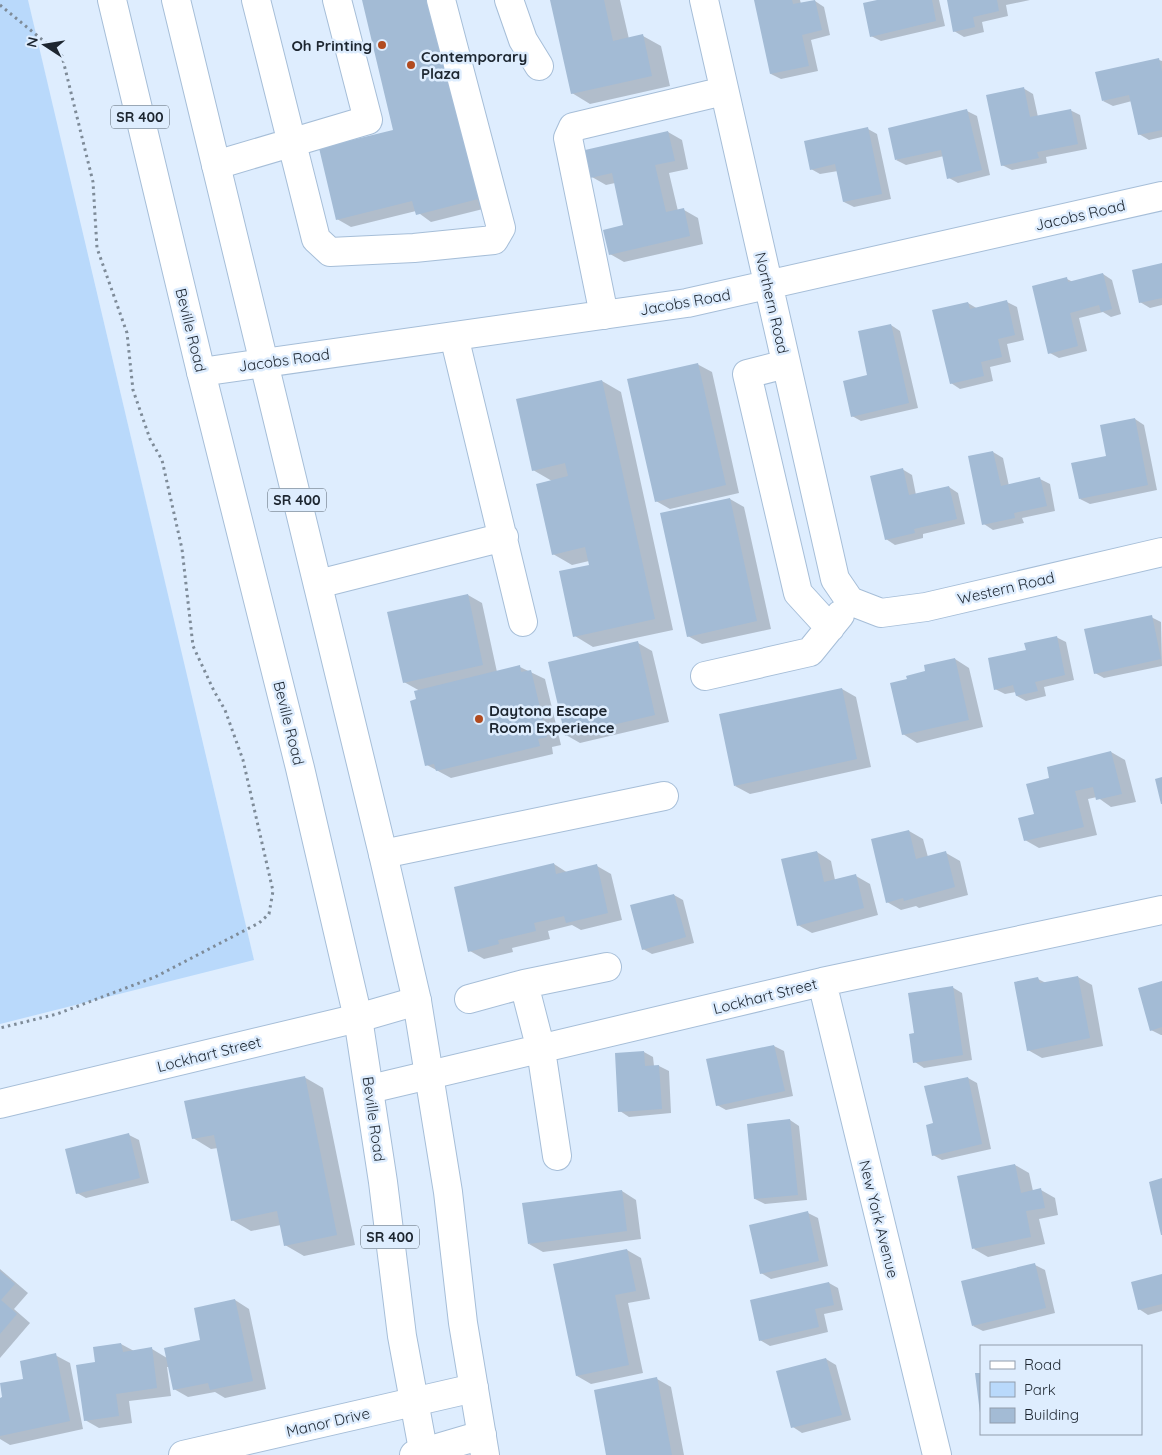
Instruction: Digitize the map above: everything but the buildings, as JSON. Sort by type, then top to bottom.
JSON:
[{"type":"street","name":"Beville Road","points":[[112,0],[201,372],[300,768],[358,1018],[370,1089],[402,1336],[421,1454]]},
{"type":"street","name":"SR 400","points":[[176,0],[383,854],[416,1001],[430,1075],[483,1445]]},
{"type":"street","points":[[256,0],[316,238],[330,252],[414,248],[494,240],[501,228],[442,0]]},
{"type":"street","points":[[216,165],[368,120],[337,0]]},
{"type":"street","points":[[508,0],[522,40],[539,66]]},
{"type":"street","name":"Northern Road","points":[[704,0],[835,579],[850,601]]},
{"type":"street","points":[[604,315],[568,138],[573,128],[724,91]]},
{"type":"street","name":"Jacobs Road","points":[[201,372],[687,303],[1162,196]]},
{"type":"street","points":[[454,336],[523,622]]},
{"type":"street","points":[[786,364],[747,374],[798,593],[830,628]]},
{"type":"street","points":[[318,584],[504,537]]},
{"type":"street","name":"Western Road","points":[[850,601],[881,613],[926,606],[1162,552]]},
{"type":"street","points":[[705,676],[810,652],[850,601]]},
{"type":"street","points":[[383,854],[664,796]]},
{"type":"street","name":"Lockhart Street","points":[[370,1089],[822,982],[1162,910]]},
{"type":"street","points":[[469,1000],[524,984],[607,967]]},
{"type":"street","name":"New York Avenue","points":[[822,982],[936,1455]]},
{"type":"street","points":[[524,984],[541,1050],[557,1156]]},
{"type":"street","name":"Lockhart Street","points":[[0,1104],[358,1018],[416,1001]]},
{"type":"street","name":"Manor Drive","points":[[183,1455],[474,1388]]},
{"type":"street","points":[[421,1454],[483,1445]]},
{"type":"path","points":[[0,6],[62,56],[93,182],[97,248],[128,333],[133,390],[150,439],[162,460],[182,549],[193,646],[225,710],[243,760],[273,891],[269,914],[260,924],[155,977],[57,1014],[0,1028]]},
{"type":"green space","points":[[0,0],[28,0],[254,960],[0,1024]]},
{"type":"place","name":"Oh Printing","points":[[382,45]]},
{"type":"place","name":"Contemporary Plaza","points":[[411,65]]},
{"type":"place","name":"Daytona Escape Room Experience","points":[[479,719]]}]
